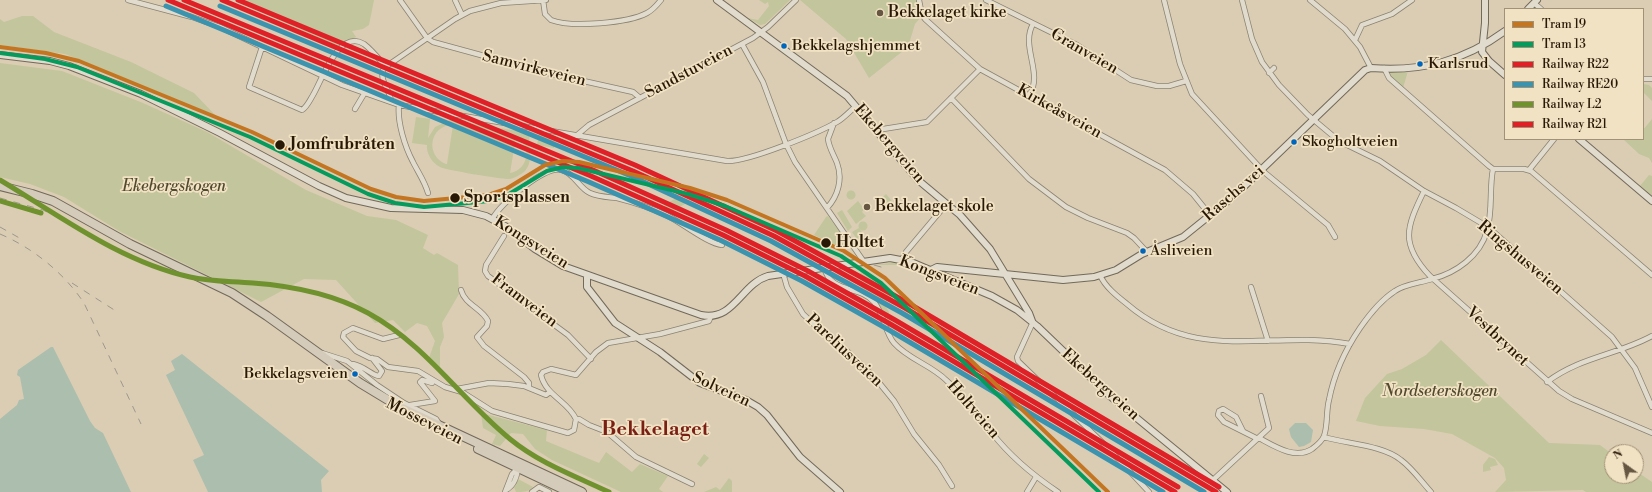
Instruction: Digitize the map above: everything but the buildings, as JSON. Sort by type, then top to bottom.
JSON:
[{"type":"highway","name":"Mosseveien","points":[[0,186],[38,195],[59,204],[130,244],[232,293],[377,394],[441,427],[582,492]]},
{"type":"highway","name":"Mosseveien","points":[[290,333],[321,361],[376,398],[417,421],[495,457],[518,472],[527,473],[569,492]]},
{"type":"highway","points":[[484,447],[495,457]]},
{"type":"highway","points":[[518,472],[539,471]]},
{"type":"street","points":[[128,0],[195,18],[364,94],[399,105],[730,161],[751,158],[786,144],[834,123],[856,106]]},
{"type":"street","points":[[400,0],[427,38]]},
{"type":"street","points":[[455,0],[462,15]]},
{"type":"street","points":[[543,0],[545,14],[551,20],[586,23],[640,15],[653,9],[661,0]]},
{"type":"street","points":[[391,102],[391,96],[382,78],[383,70],[427,38],[462,15],[494,4],[546,0]]},
{"type":"street","name":"Ekebergveien","points":[[717,0],[841,91],[877,130],[918,180],[955,211],[975,231],[996,256],[1030,314],[1032,322],[1101,388],[1227,492]]},
{"type":"street","name":"Sandstuveien","points":[[576,136],[589,124],[742,44],[761,32],[796,0]]},
{"type":"street","name":"Kirkeåsveien","points":[[919,0],[922,15],[980,70],[1156,163],[1193,194],[1210,216]]},
{"type":"street","name":"Granveien","points":[[986,0],[1081,48],[1132,80],[1157,86],[1169,86],[1186,81]]},
{"type":"street","points":[[1164,0],[1186,81],[1192,94],[1202,107],[1262,170],[1328,225],[1335,237]]},
{"type":"street","name":"Ringshusveien","points":[[1242,0],[1252,39],[1262,62],[1269,73],[1314,120],[1339,141],[1380,161],[1424,191],[1488,227],[1607,332],[1622,348],[1641,379],[1652,407]]},
{"type":"street","points":[[1310,0],[1342,26],[1355,40],[1371,68],[1437,65],[1459,58],[1482,46],[1504,32]]},
{"type":"street","points":[[1355,40],[1362,25],[1392,14],[1412,0]]},
{"type":"street","points":[[1485,0],[1485,22],[1482,52],[1486,58],[1504,75]]},
{"type":"street","points":[[1029,96],[1035,77],[1029,39],[1033,24]]},
{"type":"street","name":"Samvirkeveien","points":[[427,38],[441,45],[515,65],[633,92],[640,98]]},
{"type":"street","points":[[262,47],[249,87],[302,110],[310,100],[340,48],[353,41],[365,46],[386,67]]},
{"type":"street","points":[[742,44],[763,82],[786,144],[802,172],[864,262]]},
{"type":"street","name":"Kongsveien","points":[[0,55],[68,66],[141,94],[220,133],[319,186],[352,200],[396,209],[468,211],[493,218],[509,228],[548,258],[587,275],[698,314],[711,316],[728,310],[746,289],[758,280],[784,273],[890,258],[902,259],[1001,300],[1032,322]]},
{"type":"street","points":[[1269,73],[1274,68]]},
{"type":"street","name":"Raschs vei","points":[[931,270],[937,267],[1063,280],[1100,275],[1121,268],[1147,252],[1179,239],[1210,216],[1262,170],[1359,74],[1371,68]]},
{"type":"street","points":[[1384,68],[1386,74],[1394,82],[1493,169],[1529,170],[1652,275]]},
{"type":"street","points":[[877,130],[927,122],[980,70]]},
{"type":"street","points":[[355,109],[364,94]]},
{"type":"street","points":[[951,98],[1029,179],[1043,191],[1078,213],[1127,233],[1147,252]]},
{"type":"street","points":[[399,105],[398,112],[405,142],[428,193]]},
{"type":"street","points":[[827,208],[835,197],[840,178],[839,167],[828,139],[834,123]]},
{"type":"street","points":[[1529,170],[1553,140]]},
{"type":"street","points":[[1580,140],[1652,201]]},
{"type":"street","points":[[493,218],[497,211],[536,178],[548,171],[560,169],[570,174],[591,193],[620,199],[660,213],[689,228],[714,244],[722,245]]},
{"type":"street","points":[[1243,431],[1233,413],[1221,410],[1218,413],[1218,417],[1227,423],[1243,431],[1283,450],[1294,453],[1312,449],[1324,437],[1332,387],[1338,368],[1350,344],[1373,312],[1394,292],[1434,279],[1456,269],[1471,257],[1480,247],[1488,227],[1492,206],[1493,169]]},
{"type":"street","name":"Vestbrynet","points":[[1424,191],[1410,220],[1409,240],[1416,259],[1434,279],[1547,382],[1572,399],[1652,433]]},
{"type":"street","points":[[902,259],[906,252],[943,208]]},
{"type":"street","name":"Framveien","points":[[504,236],[486,265],[488,276],[568,335],[591,359]]},
{"type":"street","name":"Holtveien","points":[[824,267],[827,275],[835,284],[872,299],[882,315],[895,343],[946,379],[970,404],[993,435],[1036,477],[1058,492]]},
{"type":"street","name":"Pareliusveien","points":[[784,273],[787,287],[803,314],[847,351],[876,379],[894,401],[914,434],[939,466],[952,486]]},
{"type":"street","name":"Solveien","points":[[587,275],[587,287],[608,316],[622,329],[640,339],[700,383],[746,400],[758,407],[800,457],[840,492]]},
{"type":"street","points":[[1100,275],[1108,286],[1133,309],[1174,333],[1216,341],[1316,340],[1350,344]]},
{"type":"street","points":[[1251,287],[1268,340]]},
{"type":"street","points":[[461,290],[467,301],[478,309],[488,320],[487,326],[477,337],[484,346],[524,378],[529,383],[529,388]]},
{"type":"street","points":[[692,484],[636,458],[607,432],[576,419],[568,408],[550,392],[541,375],[543,372],[551,369],[576,375],[600,348],[608,343],[640,339],[696,326],[709,321],[711,316]]},
{"type":"street","points":[[1032,322],[1017,357],[1018,362],[1106,446],[1149,492]]},
{"type":"street","points":[[400,335],[383,339],[354,328],[349,330],[343,337],[353,349],[377,359],[393,368],[418,371],[445,387]]},
{"type":"street","points":[[1547,382],[1583,362],[1652,336]]},
{"type":"street","name":"Mosseveien","points":[[316,351],[344,359],[351,363],[377,385],[436,419],[441,427]]},
{"type":"street","points":[[351,363],[364,367],[375,376],[379,376],[382,371],[372,358]]},
{"type":"street","points":[[410,405],[435,402],[420,383],[421,381],[455,389],[470,396],[492,411],[565,433],[570,433],[574,430],[576,419]]},
{"type":"street","points":[[455,389],[492,383],[521,385],[546,395],[550,392]]},
{"type":"street","points":[[1213,480],[1269,428],[1261,396]]},
{"type":"street","points":[[1324,437],[1384,451],[1397,456],[1431,492]]},
{"type":"street","points":[[507,491],[512,474],[518,472]]},
{"type":"street","points":[[507,491],[518,472]]},
{"type":"street","points":[[1027,492],[1036,477]]},
{"type":"street","points":[[532,492],[539,487],[549,492]]},
{"type":"green space","points":[[234,0],[374,0],[369,25],[363,29],[352,31],[356,37],[339,47]]},
{"type":"green space","points":[[759,0],[790,0],[765,24],[760,25],[748,18],[758,20],[769,6],[768,2],[765,4]]},
{"type":"green space","points":[[800,0],[918,0],[920,18],[915,24],[908,47],[869,78],[846,39]]},
{"type":"green space","points":[[22,16],[33,16],[54,32],[131,62],[194,93],[216,116],[65,54],[0,45],[0,19],[4,22]]},
{"type":"green space","name":"Ekebergskogen","points":[[0,63],[62,71],[143,103],[207,132],[306,190],[367,216],[396,220],[428,235],[423,248],[434,255],[437,253],[458,265],[459,294],[442,323],[444,337],[440,347],[440,369],[429,358],[435,341],[427,326],[417,323],[405,332],[393,320],[375,323],[336,280],[304,279],[261,302],[119,231],[64,197],[30,184],[0,177]]},
{"type":"green space","points":[[1391,71],[1408,71],[1403,88],[1391,77],[1389,73]]},
{"type":"green space","points":[[1644,84],[1649,85],[1652,88],[1652,101],[1644,93]]},
{"type":"green space","points":[[416,117],[430,119],[428,138],[435,127],[450,120],[530,133],[530,162],[525,171],[513,178],[504,179],[485,176],[440,167],[430,158],[427,151],[427,145],[412,143]],"holes":[[[453,125],[447,164],[446,164],[439,160],[435,155],[433,142],[435,135],[439,130],[445,126]],[[516,137],[525,146],[526,157],[521,167],[510,173]]]},
{"type":"green space","points":[[1652,119],[1652,163],[1649,158],[1639,154],[1624,140],[1644,140],[1644,129]]},
{"type":"green space","points":[[539,134],[556,136],[554,148],[537,145]]},
{"type":"green space","points":[[1649,175],[1652,176],[1652,196],[1640,186]]},
{"type":"green space","points":[[849,191],[853,191],[855,195],[853,199],[849,199],[847,197],[847,193]]},
{"type":"green space","points":[[886,194],[895,205],[891,209],[881,199]]},
{"type":"green space","points":[[680,196],[685,204],[669,213],[664,205]]},
{"type":"green space","points":[[858,201],[864,209],[862,212],[866,216],[856,224],[847,211]]},
{"type":"green space","points":[[842,210],[852,227],[848,231],[837,213]]},
{"type":"green space","points":[[828,216],[841,233],[840,238],[846,250],[814,235]]},
{"type":"green space","points":[[863,221],[868,226],[863,231],[858,226]]},
{"type":"green space","points":[[859,228],[865,237],[859,242],[852,232]]},
{"type":"green space","points":[[896,262],[917,269],[900,265],[875,265]]},
{"type":"green space","points":[[864,270],[894,295],[884,304],[889,312],[889,319],[891,318],[893,320],[891,322],[896,329],[890,327],[876,301],[861,291],[860,273]]},
{"type":"green space","name":"Nordseterskogen","points":[[1441,340],[1549,443],[1600,445],[1604,448],[1604,484],[1644,484],[1644,476],[1652,482],[1652,492],[1586,492],[1583,490],[1495,492],[1506,480],[1504,468],[1495,458],[1452,434],[1424,429],[1380,426],[1356,421],[1365,398],[1387,374],[1402,369],[1426,355]]},
{"type":"green space","points":[[481,413],[547,430],[546,441],[599,463],[606,452],[632,472],[640,464],[668,476],[659,489],[663,492],[621,492],[552,460],[535,449],[523,434],[511,433],[500,446],[492,444],[496,435],[483,428]]},
{"type":"green space","points":[[704,454],[709,458],[701,467],[697,464]]},
{"type":"green space","points":[[1489,457],[1495,459],[1498,465],[1490,467],[1491,470],[1483,472],[1483,465]]},
{"type":"green space","points":[[729,478],[732,481],[732,492],[704,492],[716,487],[720,490]]},
{"type":"green space","points":[[518,479],[533,487],[527,491],[516,492],[514,487]]},
{"type":"shaded area","points":[[53,347],[90,421],[95,428],[103,433],[131,492],[0,492],[0,419],[17,405],[19,400],[24,399],[20,377],[17,375],[18,370]]},
{"type":"shaded area","points":[[182,354],[329,471],[321,480],[322,492],[208,492],[193,460],[204,455],[166,375],[175,370],[171,361]]},
{"type":"shaded area","points":[[1295,423],[1306,423],[1313,430],[1311,442],[1299,447],[1291,437],[1289,429]]},
{"type":"tram line","name":"19","points":[[0,47],[46,53],[79,61],[252,132],[371,189],[396,197],[424,201],[488,195],[506,189],[545,165],[563,161],[579,162],[690,188],[727,200],[844,251],[885,278],[1108,492]]},
{"type":"tram line","name":"13","points":[[0,53],[45,59],[77,67],[250,137],[368,194],[395,203],[424,207],[489,201],[509,194],[547,171],[563,167],[578,168],[688,194],[725,206],[841,256],[881,283],[1099,492]]},
{"type":"tram line","points":[[874,265],[881,267]]},
{"type":"railway","points":[[0,198],[43,210],[82,229]]},
{"type":"railway","points":[[0,227],[23,240]]},
{"type":"railway","points":[[0,234],[24,246],[47,262],[76,292],[84,303],[141,424]]},
{"type":"railway","points":[[72,283],[119,313]]},
{"type":"rail line","name":"R22","points":[[168,0],[591,176],[723,235],[805,276],[892,325],[1175,492]]},
{"type":"rail line","name":"R21","points":[[184,0],[593,170],[726,230],[808,271],[895,320],[1178,487]]},
{"type":"rail line","name":"R22","points":[[222,0],[633,171],[774,236],[905,308],[1216,492]]},
{"type":"rail line","name":"R21","points":[[238,0],[635,165],[777,231],[908,303],[1219,487]]},
{"type":"rail line","name":"RE20","points":[[166,6],[589,182],[720,240],[802,281],[889,330],[1163,492]]},
{"type":"rail line","name":"RE20","points":[[220,6],[631,176],[771,241],[902,313],[1204,492]]},
{"type":"rail line","name":"L2","points":[[0,180],[68,223],[115,249],[164,270],[206,280],[283,286],[327,296],[355,306],[388,326],[407,340],[425,356],[475,407],[521,448],[545,462],[609,492]]},
{"type":"rail line","name":"L2","points":[[0,201],[41,213]]},
{"type":"place","name":"Bekkelaget kirke","points":[[880,13]]},
{"type":"place","name":"Bekkelagshjemmet","points":[[784,46]]},
{"type":"place","name":"Karlsrud","points":[[1420,64]]},
{"type":"place","name":"Skogholtveien","points":[[1294,142]]},
{"type":"place","name":"Jomfrubråten","points":[[280,145]]},
{"type":"place","name":"Sportsplassen","points":[[455,198]]},
{"type":"place","name":"Bekkelaget skole","points":[[867,207]]},
{"type":"place","name":"Holtet","points":[[826,243]]},
{"type":"place","name":"Åsliveien","points":[[1143,251]]},
{"type":"place","name":"Bekkelagsveien","points":[[355,374]]},
{"type":"district","name":"Bekkelaget","points":[[655,430]]}]
